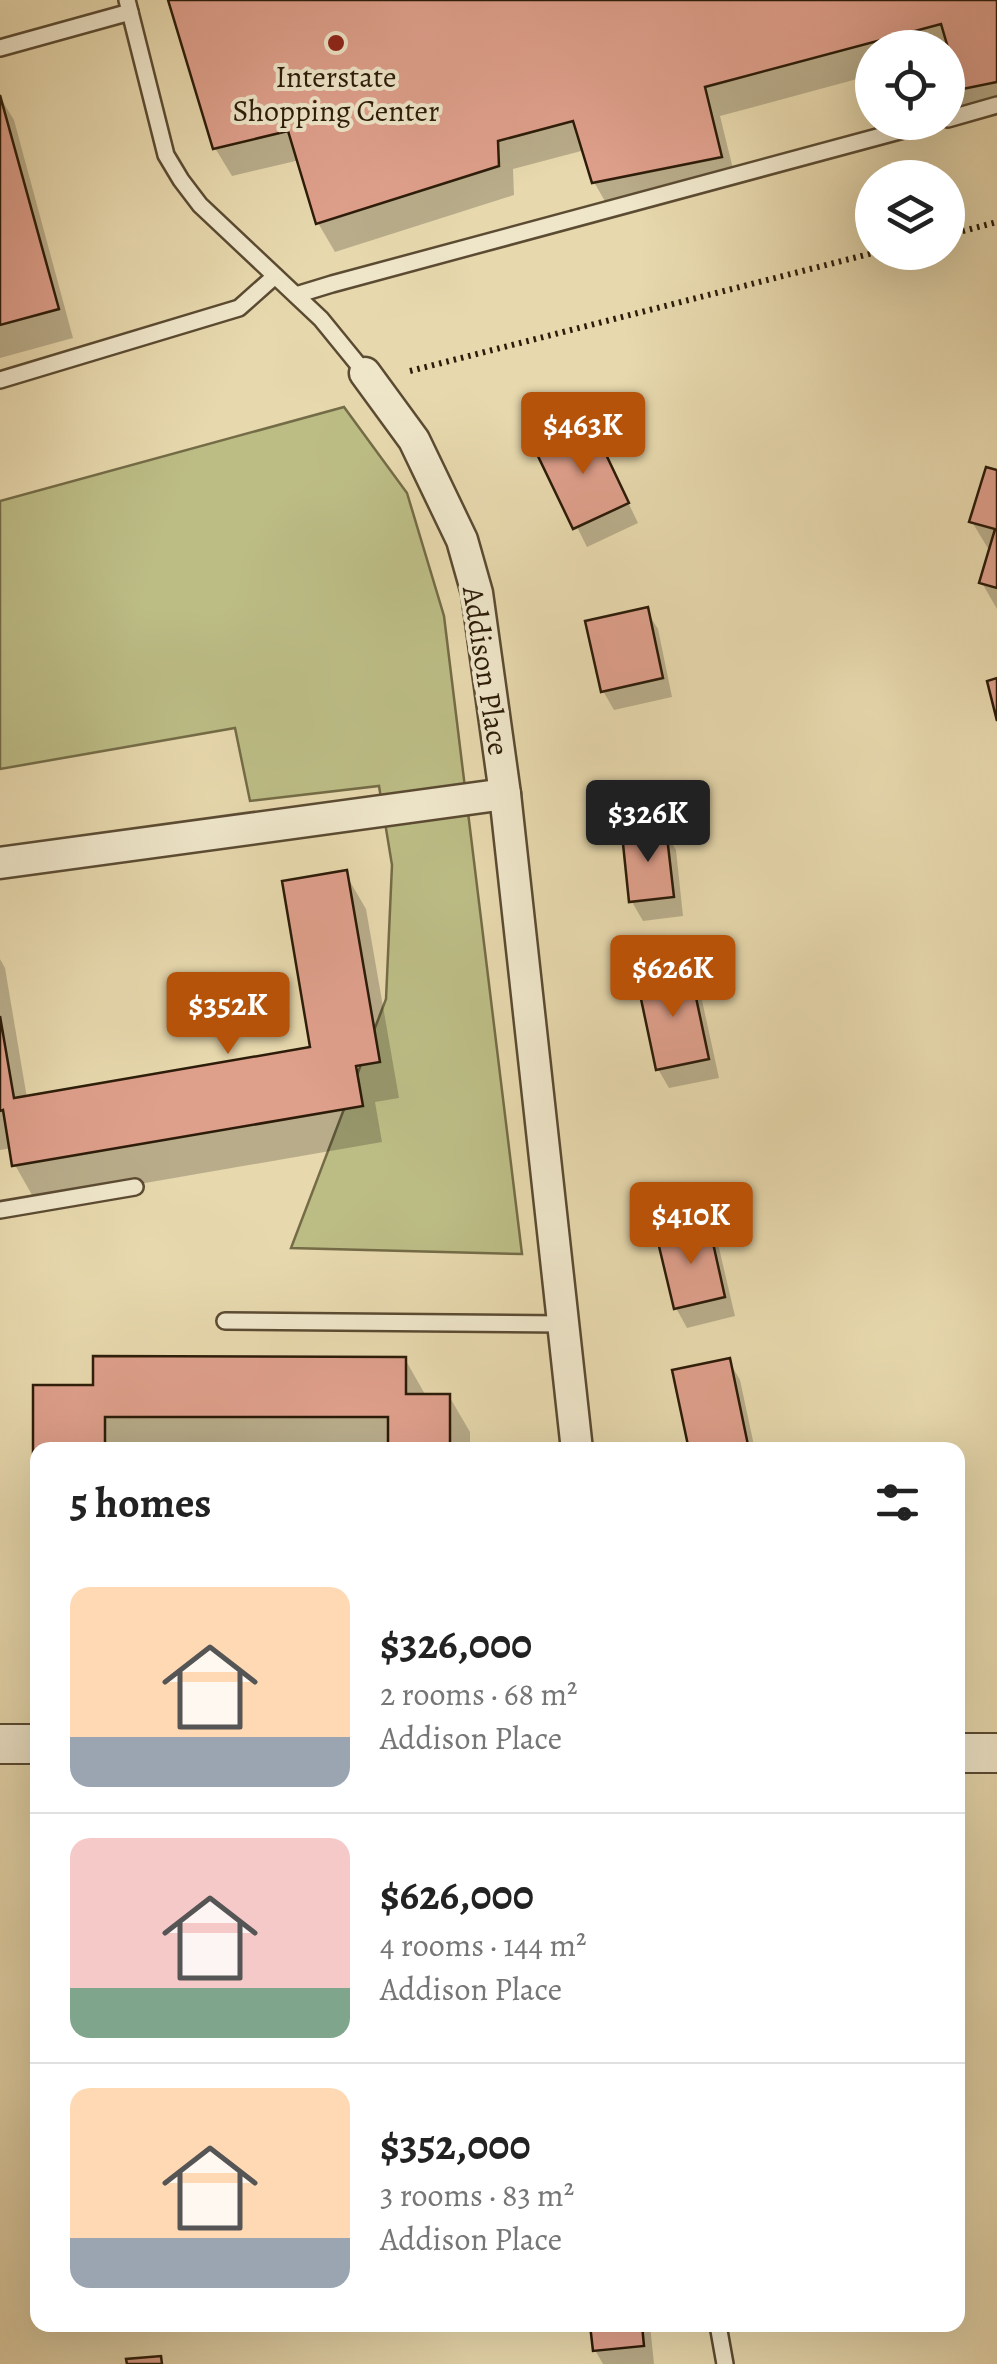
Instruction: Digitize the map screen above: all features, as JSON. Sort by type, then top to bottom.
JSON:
[{"type":"street","name":"Addison Place","points":[[365,373],[414,440],[462,540],[477,593],[504,794],[576,1442]]},
{"type":"street","points":[[0,863],[504,794]]},
{"type":"street","points":[[0,1744],[30,1744]]},
{"type":"street","points":[[965,1753],[997,1753]]},
{"type":"lane","points":[[0,48],[128,6]]},
{"type":"lane","name":"Addison Place","points":[[128,6],[166,154],[180,180],[200,205],[321,319],[365,373]]},
{"type":"lane","points":[[965,114],[997,106]]},
{"type":"lane","points":[[296,295],[867,140]]},
{"type":"lane","points":[[0,380],[239,308],[275,276]]},
{"type":"lane","points":[[0,1210],[135,1187]]},
{"type":"lane","points":[[225,1322],[563,1324]]},
{"type":"lane","points":[[719,2332],[725,2364]]},
{"type":"path","points":[[965,230],[997,222]]},
{"type":"path","points":[[410,371],[855,258]]},
{"type":"green space","points":[[344,407],[407,493],[444,616],[522,1254],[291,1248],[386,999],[392,865],[379,786],[250,801],[235,728],[0,769],[0,501]]},
{"type":"building","points":[[168,0],[997,0],[997,82],[965,89],[965,30],[943,30],[941,24],[919,30],[855,30],[855,47],[705,87],[722,157],[592,183],[573,121],[498,141],[499,166],[316,224],[288,131],[213,149]]},
{"type":"building","points":[[0,95],[59,309],[0,325]]},
{"type":"building","points":[[592,425],[629,503],[573,529],[536,452]]},
{"type":"building","points":[[986,467],[997,470],[997,588],[979,583],[995,529],[969,522]]},
{"type":"building","points":[[648,607],[663,678],[601,692],[585,621]]},
{"type":"building","points":[[997,678],[997,721],[987,681]]},
{"type":"building","points":[[666,828],[674,897],[629,902],[622,834]]},
{"type":"building","points":[[347,870],[380,1062],[356,1066],[363,1106],[12,1166],[3,1110],[0,1111],[0,1016],[14,1098],[310,1047],[282,881]]},
{"type":"building","points":[[690,969],[709,1059],[656,1070],[637,980]]},
{"type":"building","points":[[709,1225],[725,1297],[674,1309],[657,1238]]},
{"type":"building","points":[[93,1356],[406,1357],[406,1394],[450,1394],[450,1442],[388,1442],[388,1417],[105,1417],[105,1442],[33,1442],[33,1385],[93,1385]]},
{"type":"building","points":[[730,1358],[747,1442],[687,1442],[672,1370]]},
{"type":"building","points":[[591,2332],[643,2332],[644,2346],[593,2351]]},
{"type":"building","points":[[161,2356],[162,2364],[127,2364],[126,2359]]},
{"type":"place","name":"Interstate Shopping Center","points":[[336,43]]}]
